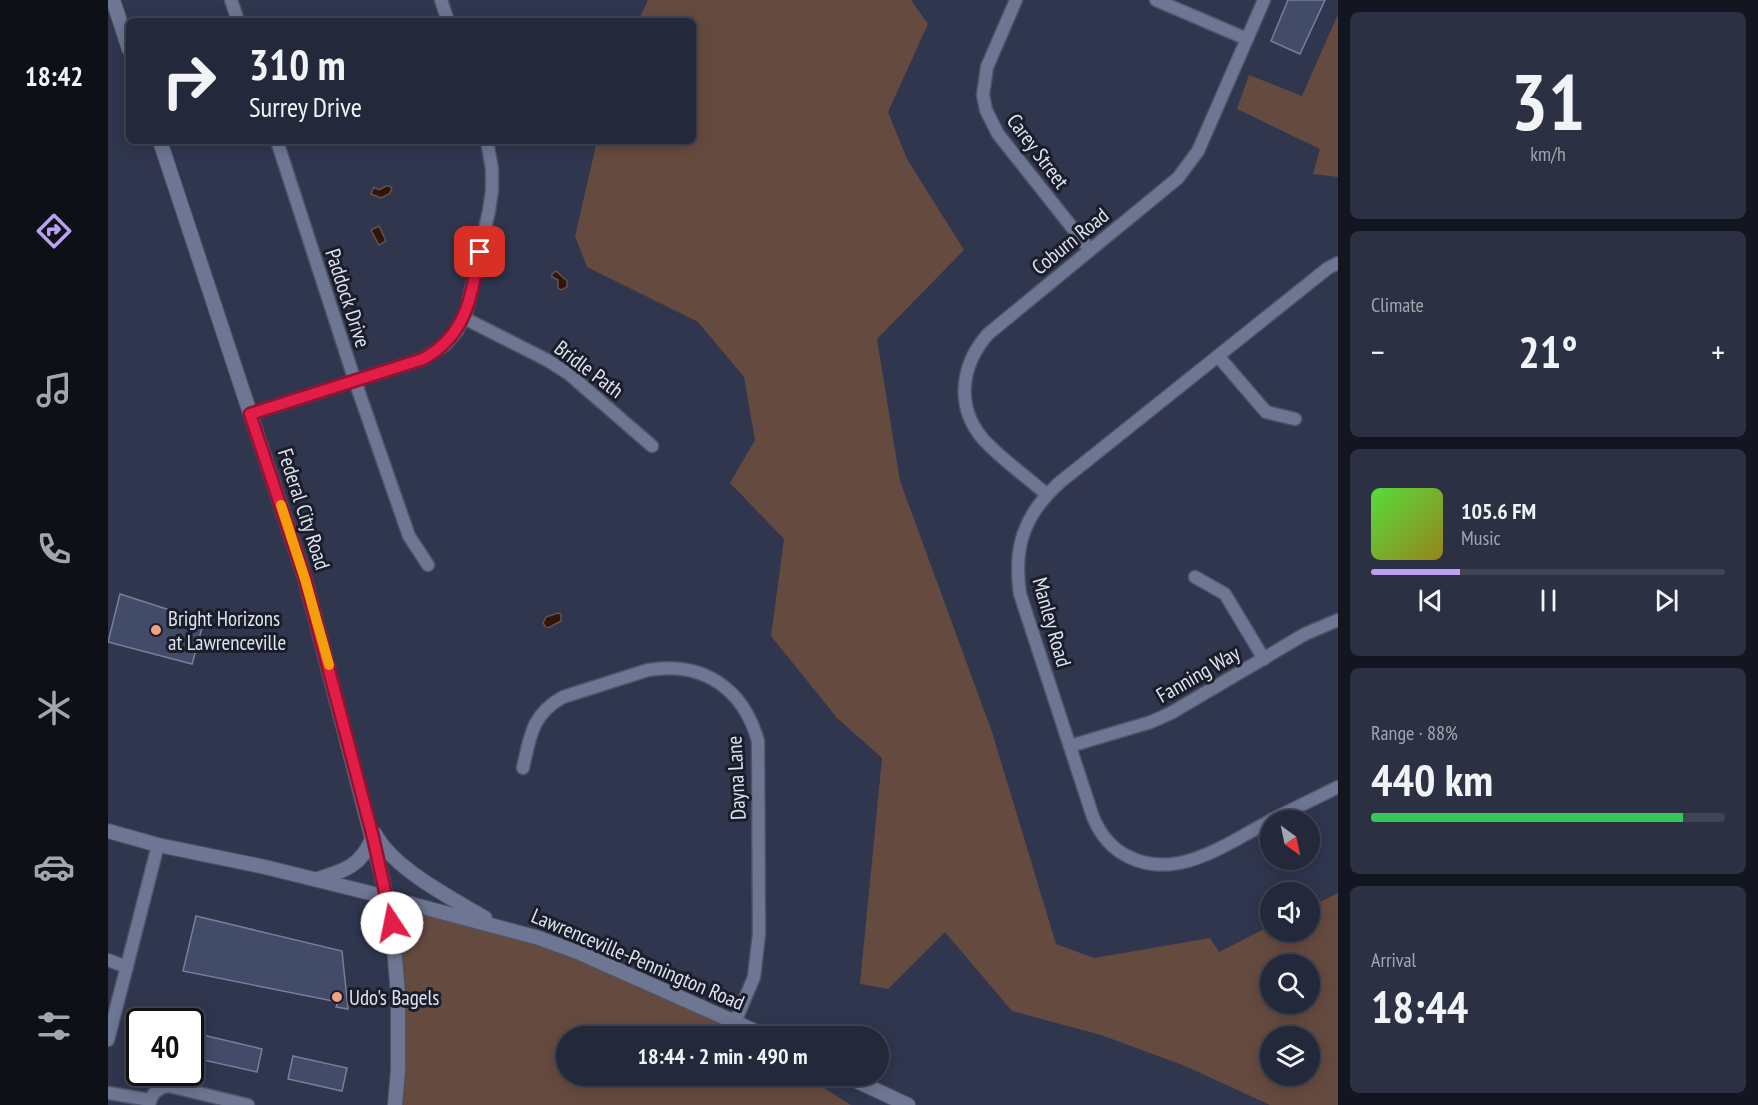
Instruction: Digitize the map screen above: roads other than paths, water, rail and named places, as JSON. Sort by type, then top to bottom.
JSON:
[{"type":"street","points":[[113,0],[126,40]]},
{"type":"street","points":[[231,0],[237,18]]},
{"type":"street","points":[[441,0],[447,18]]},
{"type":"street","name":"Carey Street","points":[[1016,0],[987,67],[983,94],[986,110],[998,134],[1090,250]]},
{"type":"street","points":[[1155,0],[1247,39]]},
{"type":"street","name":"Coburn Road","points":[[1046,494],[984,440],[975,428],[965,402],[964,386],[971,356],[987,334],[1178,178],[1189,165],[1198,151],[1264,0]]},
{"type":"street","name":"Federal City Road","points":[[161,144],[305,579],[371,831],[387,897],[394,945],[398,994],[398,1070],[395,1105]]},
{"type":"street","name":"Paddock Drive","points":[[278,144],[355,381],[409,536],[428,566]]},
{"type":"street","points":[[250,414],[423,359],[446,344],[464,318],[489,211],[492,169],[488,144]]},
{"type":"street","name":"Manley Road","points":[[1260,826],[1193,860],[1164,866],[1137,861],[1112,845],[1095,823],[1020,594],[1017,575],[1018,558],[1024,532],[1046,494],[1338,262]]},
{"type":"street","name":"Bridle Path","points":[[464,318],[547,360],[569,374],[652,446]]},
{"type":"street","points":[[1218,356],[1266,412],[1295,419]]},
{"type":"street","points":[[1195,577],[1225,594],[1264,658]]},
{"type":"street","name":"Fanning Way","points":[[1070,746],[1150,722],[1171,713],[1305,634],[1338,620]]},
{"type":"street","name":"Dayna Lane","points":[[524,768],[531,731],[541,713],[563,697],[648,670],[671,668],[697,672],[713,679],[738,700],[753,726],[758,741],[759,934],[754,977],[735,1022]]},
{"type":"street","name":"Manley Road","points":[[1293,810],[1338,787]]},
{"type":"street","name":"Lawrenceville-Pennington Road","points":[[108,831],[158,845],[315,879],[539,938],[580,953],[744,1026]]},
{"type":"street","points":[[315,879],[342,872],[356,864],[367,850],[371,831]]},
{"type":"street","points":[[371,831],[392,856],[436,888],[497,926]]},
{"type":"street","points":[[108,1040],[158,845]]},
{"type":"street","points":[[108,960],[127,967]]},
{"type":"street","points":[[108,1093],[150,1103],[158,1089],[169,1086],[248,1105]]},
{"type":"street","points":[[867,1086],[908,1105]]},
{"type":"place","name":"Bright Horizons at Lawrenceville","points":[[156,630]]},
{"type":"place","name":"Udo's Bagels","points":[[337,997]]}]
